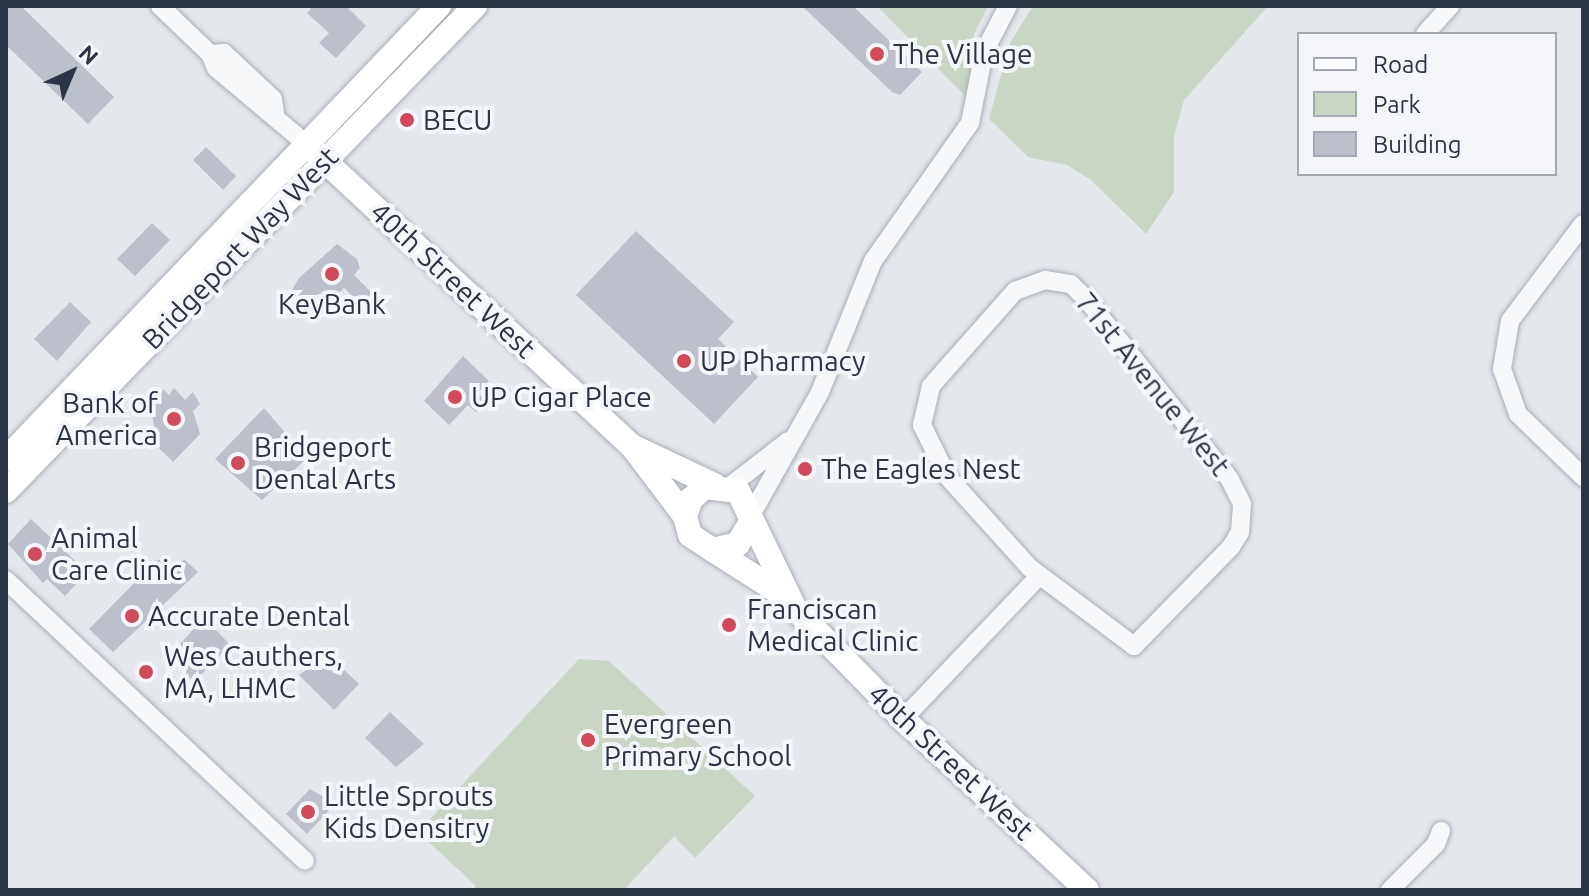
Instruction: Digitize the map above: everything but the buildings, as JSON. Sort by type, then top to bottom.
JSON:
[{"type":"main road","name":"Bridgeport Way West","points":[[6,459],[439,6]]},
{"type":"main road","name":"Bridgeport Way West","points":[[6,491],[475,6]]},
{"type":"main road","name":"40th Street West","points":[[305,143],[632,446],[685,516]]},
{"type":"main road","name":"40th Street West","points":[[632,446],[722,485]]},
{"type":"main road","points":[[722,485],[745,497],[751,519],[738,544],[713,550],[690,535],[685,516],[697,492],[722,485]]},
{"type":"main road","name":"40th Street West","points":[[751,519],[785,596]]},
{"type":"main road","name":"40th Street West","points":[[713,550],[785,596],[903,719],[1087,890]]},
{"type":"street","name":"40th Street West","points":[[160,6],[210,54],[225,76],[263,111],[275,114],[305,143]]},
{"type":"street","points":[[751,519],[790,439],[828,374],[873,261],[970,123],[984,52],[1008,6]]},
{"type":"street","points":[[1427,32],[1450,6]]},
{"type":"street","points":[[1583,224],[1518,306],[1502,349],[1505,385],[1518,414],[1583,477]]},
{"type":"street","name":"71st Avenue West","points":[[1045,280],[1071,284],[1104,320],[1178,421],[1229,478],[1243,518],[1231,547],[1134,646],[1039,576],[947,476],[922,425],[921,409],[931,386],[1015,291],[1045,280]]},
{"type":"street","points":[[722,485],[790,439]]},
{"type":"street","points":[[903,719],[1039,576]]},
{"type":"street","points":[[6,580],[305,861]]},
{"type":"street","points":[[1390,890],[1436,844],[1441,831]]},
{"type":"green space","points":[[877,6],[988,6],[974,34],[968,99]]},
{"type":"green space","points":[[1033,6],[1268,6],[1184,100],[1174,136],[1174,192],[1146,234],[1091,180],[1067,165],[1028,157],[989,119],[1010,43]]},
{"type":"green space","name":"Evergreen Primary School","points":[[579,659],[609,661],[755,796],[695,858],[674,836],[624,890],[473,890],[476,886],[418,832]]},
{"type":"place","name":"The Village","points":[[877,54]]},
{"type":"place","name":"BECU","points":[[407,120]]},
{"type":"place","name":"KeyBank","points":[[332,274]]},
{"type":"place","name":"UP Pharmacy","points":[[684,361]]},
{"type":"place","name":"UP Cigar Place","points":[[455,397]]},
{"type":"place","name":"Bank of America","points":[[174,419]]},
{"type":"place","name":"Bridgeport Dental Arts","points":[[238,463]]},
{"type":"place","name":"The Eagles Nest","points":[[805,469]]},
{"type":"place","name":"Animal Care Clinic","points":[[35,554]]},
{"type":"place","name":"Accurate Dental","points":[[132,616]]},
{"type":"place","name":"Franciscan Medical Clinic","points":[[729,625]]},
{"type":"place","name":"Wes Cauthers, MA, LHMC","points":[[146,672]]},
{"type":"place","name":"Evergreen Primary School","points":[[588,740]]},
{"type":"place","name":"Little Sprouts Kids Densitry","points":[[308,812]]}]
